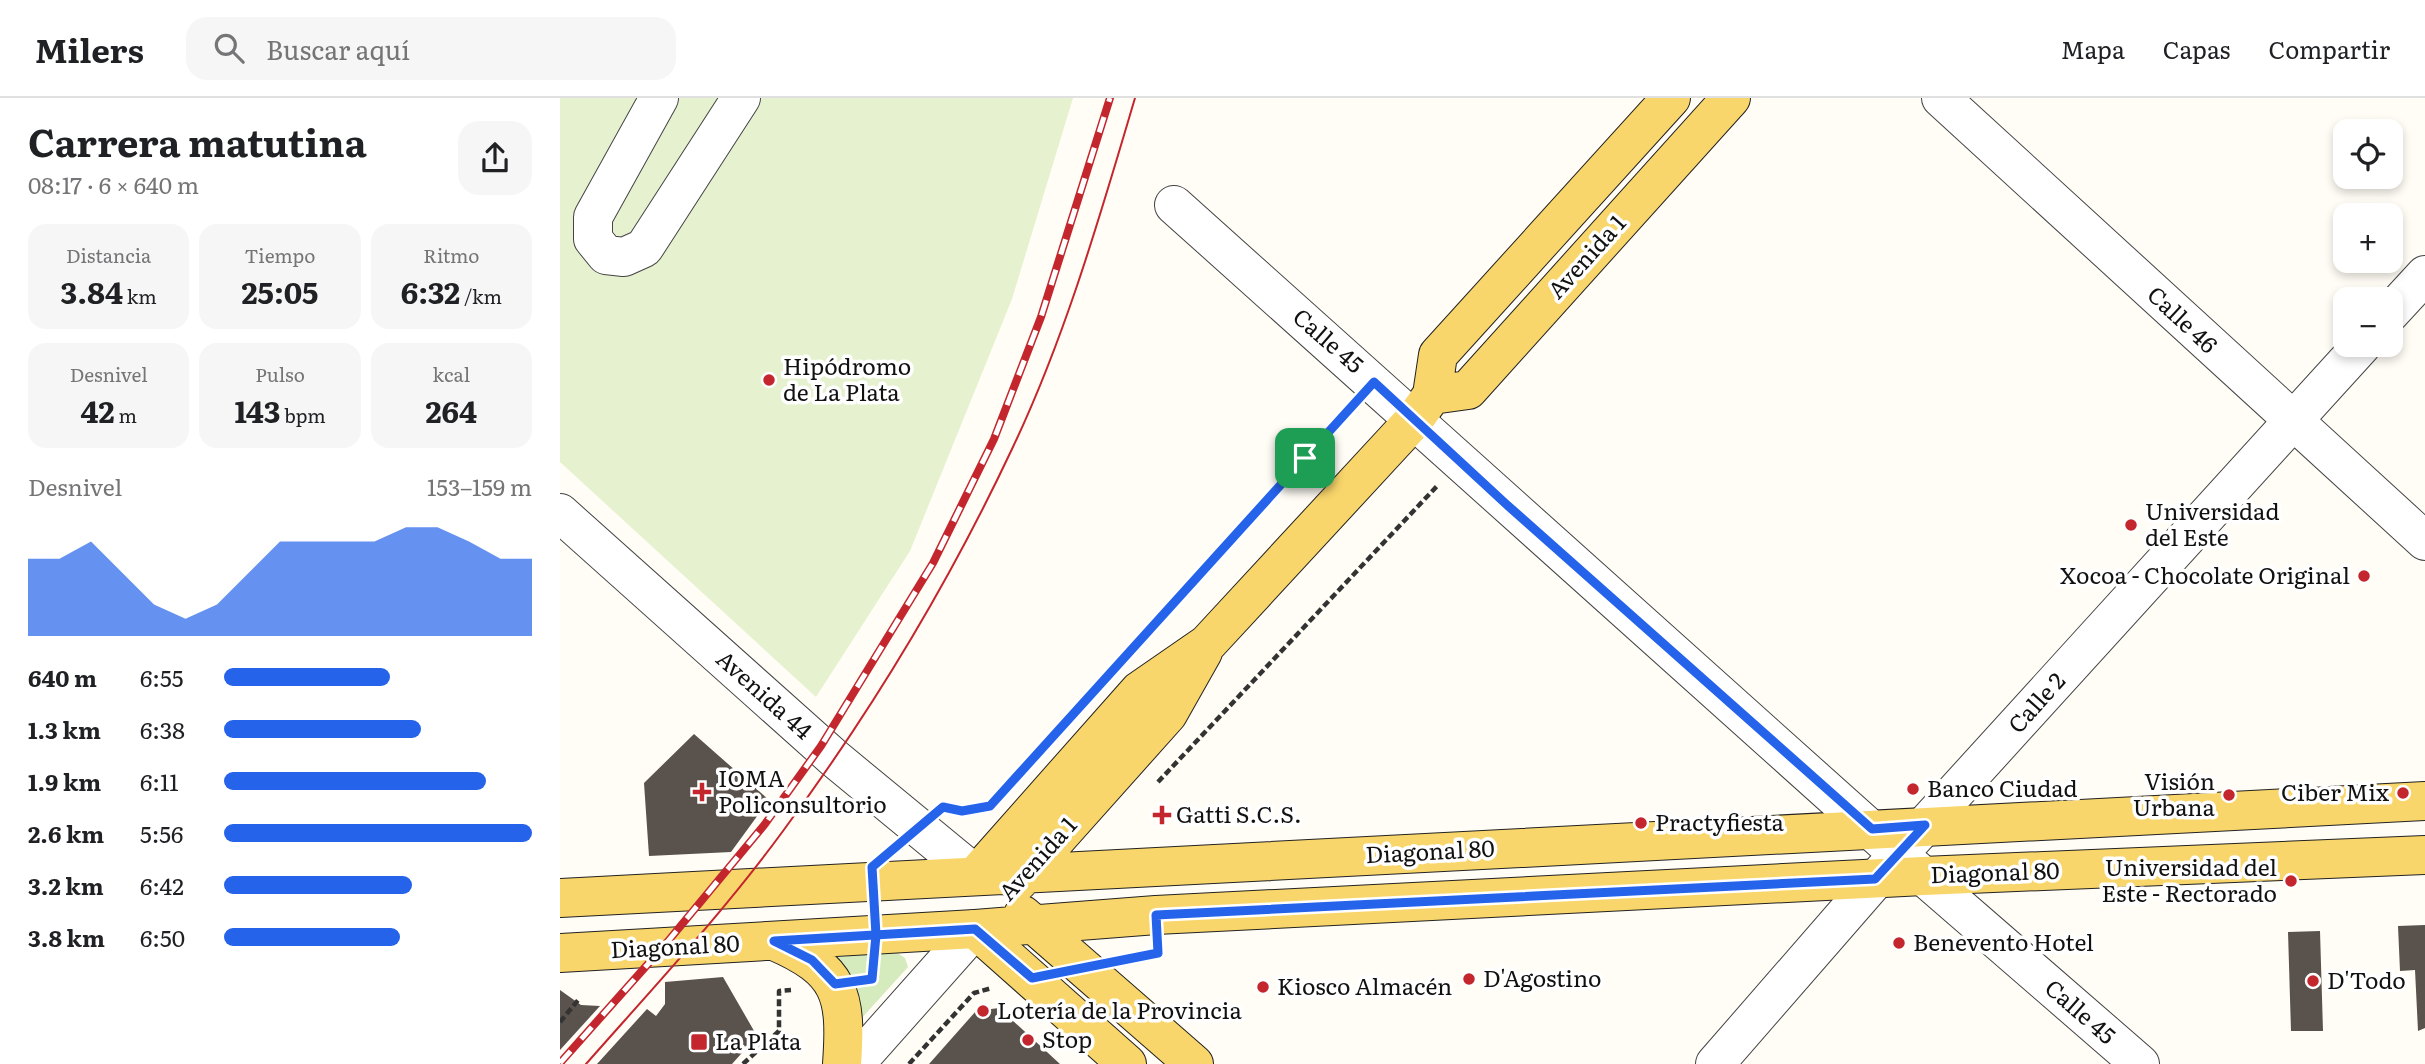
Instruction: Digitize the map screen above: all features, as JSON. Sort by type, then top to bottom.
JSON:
[{"type":"main road","name":"Avenida 1","points":[[1423,408],[1438,355],[1671,98]]},
{"type":"main road","name":"Avenida 1","points":[[975,929],[1002,882],[1139,691],[1207,644],[1423,408],[1468,390],[1731,98]]},
{"type":"main road","name":"Avenida 1","points":[[1002,882],[1168,714],[1207,644]]},
{"type":"main road","name":"Diagonal 80","points":[[560,953],[975,929],[1892,860],[1925,825],[2425,801]]},
{"type":"main road","name":"Diagonal 80","points":[[560,898],[1002,882],[1892,860],[2425,855]]},
{"type":"main road","name":"Avenida 44","points":[[1002,882],[1035,924],[1194,1064]]},
{"type":"main road","points":[[975,929],[1127,1064]]},
{"type":"main road","points":[[774,941],[812,960],[835,984],[842,1013],[842,1064]]},
{"type":"street","points":[[659,98],[593,217],[576,241],[606,255],[624,257],[644,248],[741,98]]},
{"type":"street","name":"Calle 46","points":[[1941,98],[2425,541]]},
{"type":"street","name":"Calle 45","points":[[1174,205],[1374,382],[1423,408],[1460,462],[1892,860],[2140,1064]]},
{"type":"street","points":[[2403,299],[2425,275]]},
{"type":"street","name":"Calle 2","points":[[1925,825],[2351,357]]},
{"type":"street","name":"Avenida 44","points":[[560,513],[834,758],[916,826],[1002,882]]},
{"type":"street","points":[[1715,1064],[1892,860]]},
{"type":"street","name":"Avenida 1","points":[[855,1064],[975,929]]},
{"type":"path","points":[[1123,661],[1374,382]]},
{"type":"path","points":[[1156,783],[1460,462]]},
{"type":"path","points":[[916,826],[943,807],[972,809],[990,806],[998,797]]},
{"type":"path","points":[[1087,970],[1158,953],[1156,915]]},
{"type":"path","points":[[909,1064],[974,993],[1032,978]]},
{"type":"path","points":[[743,1064],[779,1031],[779,992],[835,984]]},
{"type":"path","points":[[560,1022],[579,999]]},
{"type":"green space","name":"Hipódromo de La Plata","points":[[560,98],[1073,98],[1012,299],[910,551],[816,697],[560,462]]},
{"type":"green space","points":[[896,952],[905,958],[908,967],[850,1031],[847,980],[838,957]]},
{"type":"building","name":"IOMA Policonsultorio","points":[[694,734],[769,800],[731,852],[649,856],[644,783]]},
{"type":"building","points":[[2425,925],[2425,1028],[2418,1031],[2415,970],[2400,971],[2398,926]]},
{"type":"building","points":[[2320,931],[2323,1031],[2291,1031],[2288,932]]},
{"type":"building","points":[[723,977],[757,1036],[732,1064],[597,1064],[647,1009],[656,1016],[665,1004],[665,982]]},
{"type":"building","points":[[560,990],[581,1005],[600,1006],[560,1050]]},
{"type":"building","points":[[999,1008],[1060,1064],[929,1064],[976,1011]]},
{"type":"tram line","points":[[586,1064],[712,921],[783,831],[878,693],[935,597],[988,499],[1049,364],[1080,276],[1135,98]]},
{"type":"railway","points":[[560,1063],[664,946],[765,824],[821,746],[933,563],[994,439],[1041,317],[1110,98]]},
{"type":"place","name":"Hipódromo de La Plata","points":[[769,380]]},
{"type":"place","name":"Universidad del Este","points":[[2131,525]]},
{"type":"place","name":"Xocoa - Chocolate Original","points":[[2364,576]]},
{"type":"place","name":"Banco Ciudad","points":[[1913,789]]},
{"type":"place","name":"IOMA Policonsultorio","points":[[702,792]]},
{"type":"place","name":"Ciber Mix","points":[[2403,793]]},
{"type":"place","name":"Visión Urbana","points":[[2229,795]]},
{"type":"place","name":"Gatti S.C.S.","points":[[1162,815]]},
{"type":"place","name":"Practyfiesta","points":[[1641,823]]},
{"type":"place","name":"Universidad del Este - Rectorado","points":[[2291,881]]},
{"type":"place","name":"Benevento Hotel","points":[[1899,943]]},
{"type":"place","name":"D'Agostino","points":[[1469,979]]},
{"type":"place","name":"D'Todo","points":[[2313,981]]},
{"type":"place","name":"Kiosco Almacén","points":[[1263,987]]},
{"type":"place","name":"Lotería de la Provincia","points":[[983,1011]]},
{"type":"place","name":"Stop","points":[[1028,1040]]},
{"type":"place","name":"La Plata","points":[[699,1042]]},
{"type":"route","points":[[1305,458],[990,806],[962,811],[943,807],[916,826],[872,867],[876,935],[872,979],[835,984],[821,966],[774,941],[876,935],[975,929],[1032,978],[1087,970],[1158,953],[1156,915],[1875,879],[1925,825],[1872,829],[1506,504],[1374,382],[1305,458]]}]
